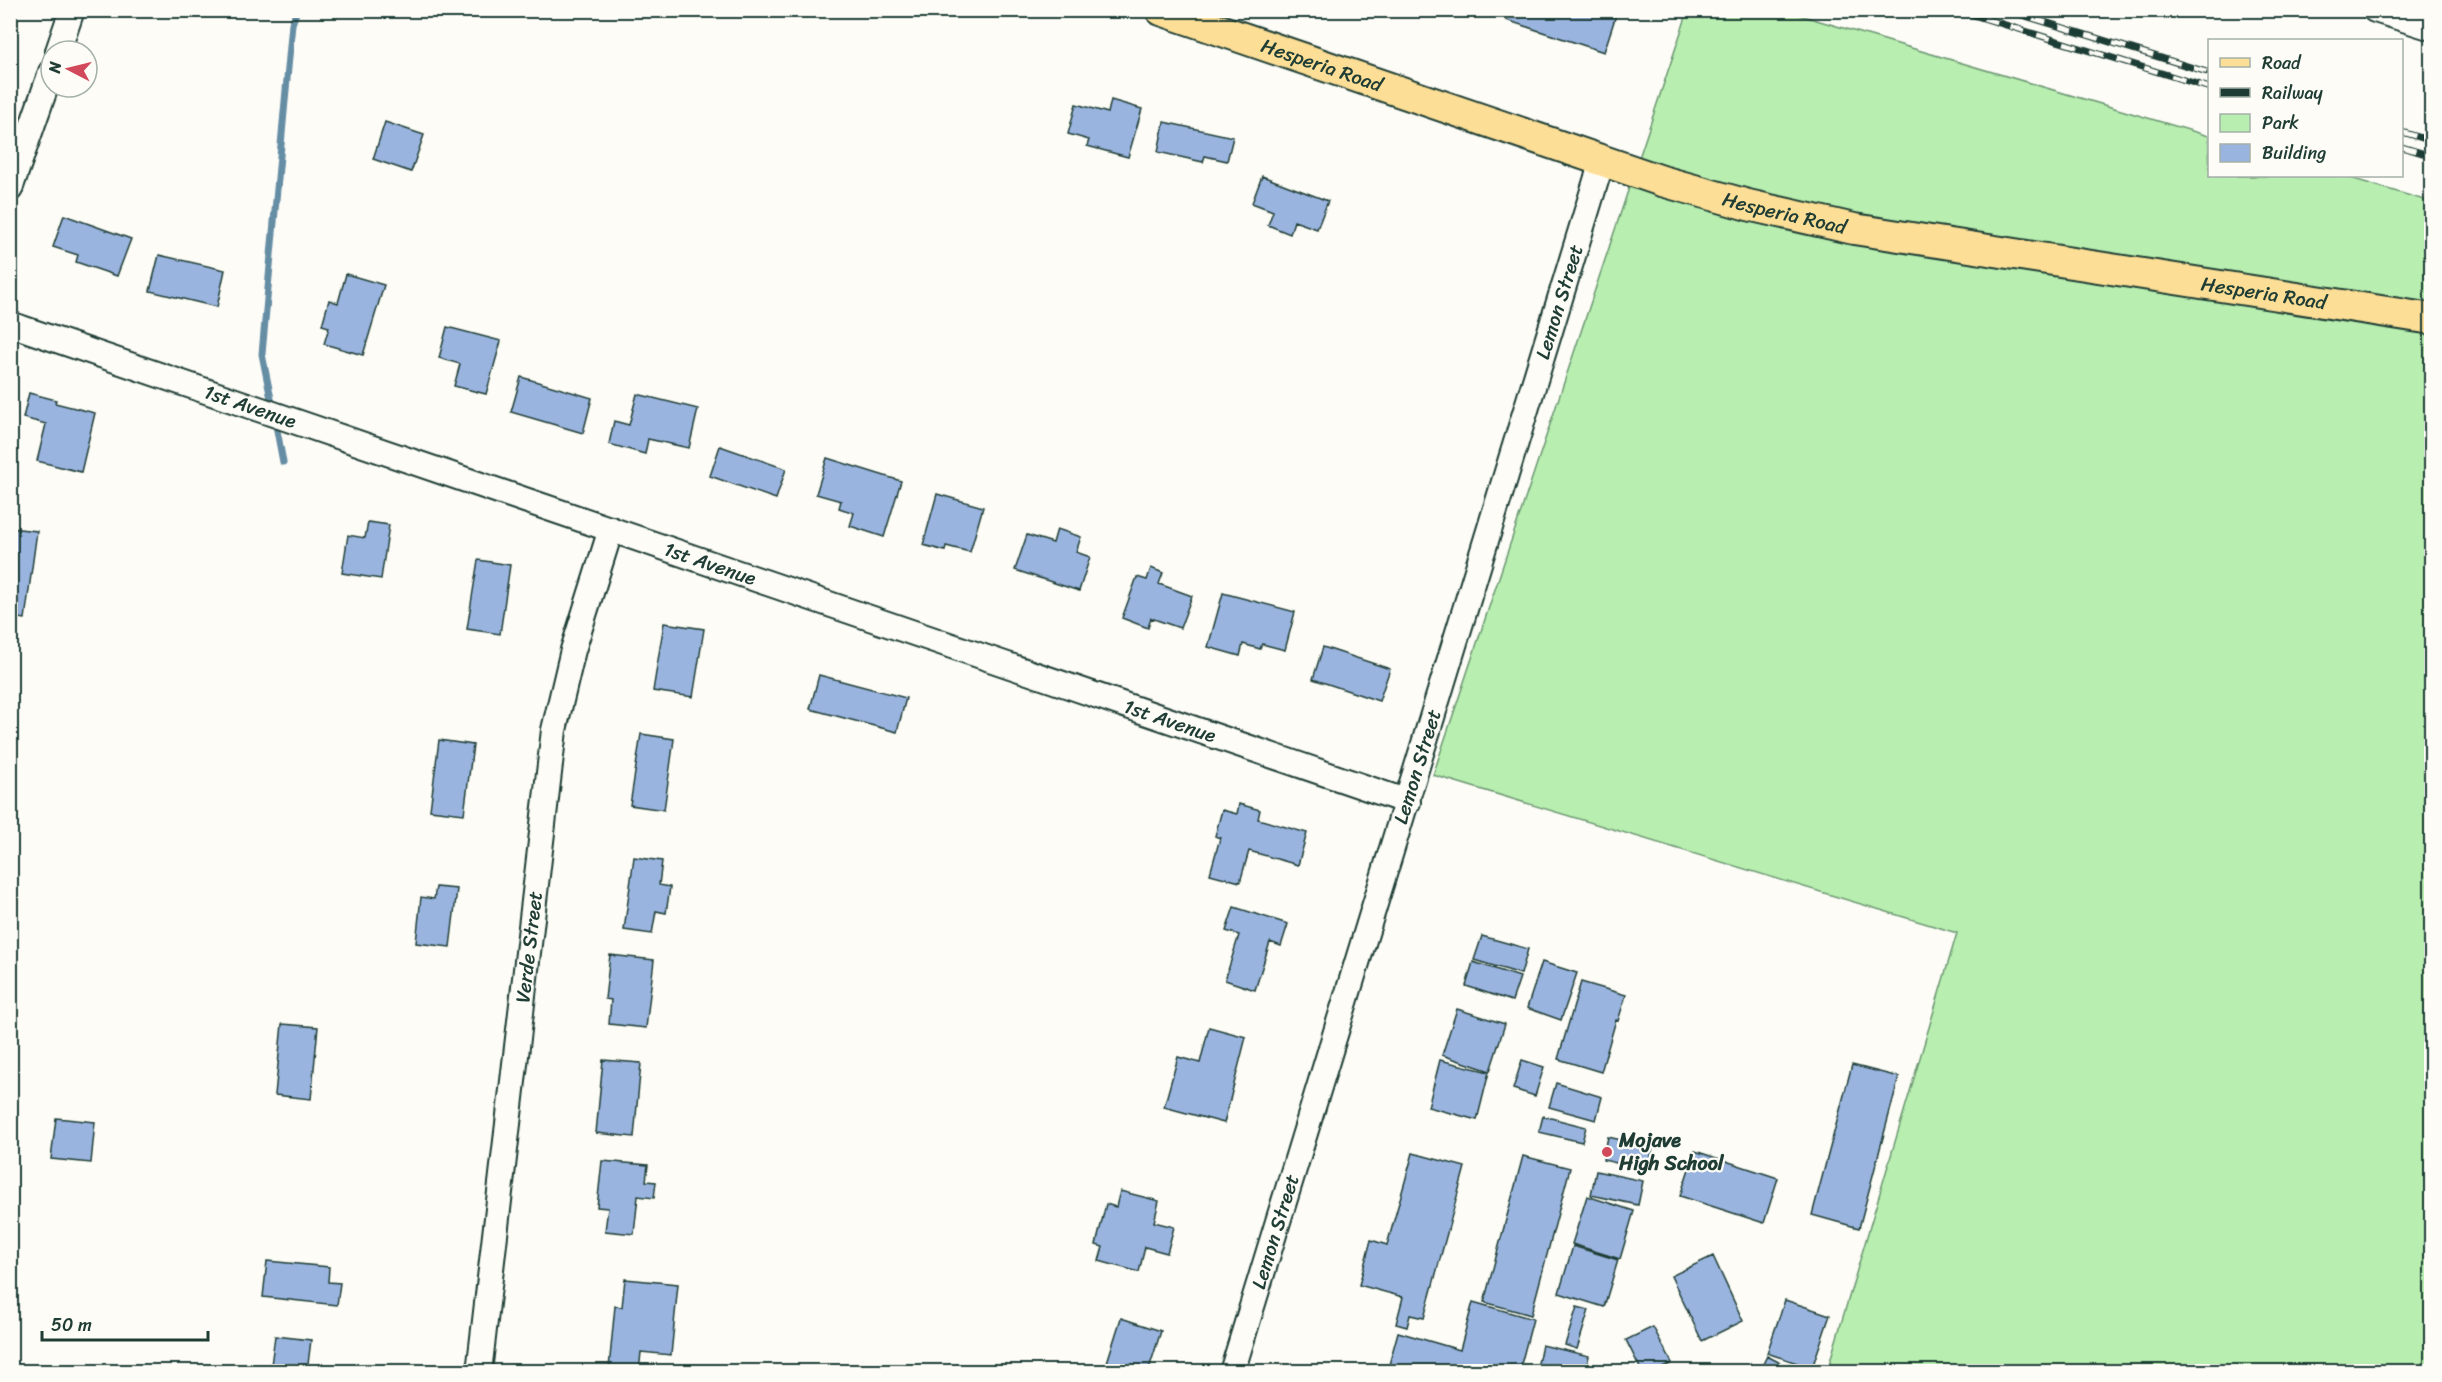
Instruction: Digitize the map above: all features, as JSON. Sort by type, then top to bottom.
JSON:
[{"type":"main road","name":"Hesperia Road","points":[[1161,10],[1602,161],[1710,195],[1854,229],[2432,319]]},
{"type":"street","points":[[62,39],[72,10]]},
{"type":"street","points":[[2375,10],[2432,28]]},
{"type":"street","points":[[10,189],[42,99]]},
{"type":"street","name":"Lemon Street","points":[[1232,1371],[1408,802],[1602,161]]},
{"type":"street","name":"1st Avenue","points":[[10,324],[1408,802]]},
{"type":"street","name":"Verde Street","points":[[479,1371],[554,730],[573,650],[610,529]]},
{"type":"green space","points":[[1688,11],[1786,11],[2208,136],[2208,177],[2347,177],[2431,202],[2431,1371],[1827,1371],[1957,933],[1433,775]]},
{"type":"building","points":[[1510,10],[1612,10],[1617,12],[1604,52],[1506,20]]},
{"type":"building","points":[[1111,100],[1142,109],[1128,157],[1087,146],[1089,140],[1068,134],[1076,104],[1108,113]]},
{"type":"building","points":[[385,122],[424,135],[411,172],[373,159]]},
{"type":"building","points":[[1164,122],[1233,137],[1227,161],[1205,156],[1203,162],[1158,152]]},
{"type":"building","points":[[1262,176],[1328,201],[1317,229],[1294,221],[1290,234],[1268,225],[1273,211],[1252,203]]},
{"type":"building","points":[[64,215],[131,239],[117,276],[76,262],[78,255],[53,247]]},
{"type":"building","points":[[159,255],[225,270],[217,307],[150,291]]},
{"type":"building","points":[[346,274],[384,285],[363,355],[324,344],[329,327],[322,325],[329,300],[338,303]]},
{"type":"building","points":[[447,327],[501,341],[486,394],[454,386],[460,364],[439,358]]},
{"type":"building","points":[[521,377],[592,398],[583,433],[511,412]]},
{"type":"building","points":[[29,393],[56,400],[55,403],[95,413],[81,472],[37,461],[46,424],[23,418]]},
{"type":"building","points":[[637,394],[698,409],[689,448],[648,439],[645,454],[609,444],[614,421],[629,425]]},
{"type":"building","points":[[720,446],[786,469],[776,499],[710,476]]},
{"type":"building","points":[[827,458],[901,481],[884,537],[850,526],[854,513],[839,508],[841,501],[816,494]]},
{"type":"building","points":[[937,494],[983,507],[970,552],[946,546],[945,551],[923,545]]},
{"type":"building","points":[[368,522],[389,525],[381,579],[342,573],[348,535],[365,538]]},
{"type":"building","points":[[10,528],[37,531],[25,619],[10,617]]},
{"type":"building","points":[[1057,529],[1081,537],[1076,552],[1090,557],[1079,591],[1015,570],[1027,535],[1053,543]]},
{"type":"building","points":[[478,560],[510,565],[500,634],[467,629]]},
{"type":"building","points":[[1151,568],[1163,573],[1159,584],[1192,596],[1180,628],[1151,618],[1148,628],[1122,618],[1137,577],[1147,580]]},
{"type":"building","points":[[1223,593],[1295,612],[1285,650],[1262,644],[1260,649],[1243,644],[1240,656],[1208,647]]},
{"type":"building","points":[[664,623],[704,629],[693,697],[653,691]]},
{"type":"building","points":[[1323,647],[1390,669],[1379,701],[1313,679]]},
{"type":"building","points":[[819,675],[906,698],[897,732],[810,709]]},
{"type":"building","points":[[641,734],[674,739],[664,810],[630,805]]},
{"type":"building","points":[[439,740],[473,745],[464,814],[430,810]]},
{"type":"building","points":[[1239,804],[1260,810],[1258,819],[1307,833],[1298,865],[1249,851],[1240,882],[1210,874],[1220,838],[1215,836],[1222,810],[1237,814]]},
{"type":"building","points":[[634,857],[662,861],[659,885],[670,887],[666,913],[656,911],[652,934],[624,930]]},
{"type":"building","points":[[436,887],[457,889],[450,947],[416,943],[421,897],[434,899]]},
{"type":"building","points":[[1234,907],[1288,924],[1281,946],[1270,942],[1255,990],[1225,980],[1239,935],[1226,931]]},
{"type":"building","points":[[1482,936],[1528,949],[1521,974],[1474,960]]},
{"type":"building","points":[[610,955],[654,960],[646,1028],[609,1024],[611,1000],[605,999]]},
{"type":"building","points":[[1473,962],[1520,977],[1512,1001],[1466,986]]},
{"type":"building","points":[[1542,962],[1577,973],[1561,1020],[1527,1008]]},
{"type":"building","points":[[1581,982],[1626,995],[1601,1072],[1558,1059]]},
{"type":"building","points":[[1457,1009],[1505,1024],[1490,1071],[1442,1055]]},
{"type":"building","points":[[282,1024],[318,1027],[311,1099],[275,1095]]},
{"type":"building","points":[[1209,1027],[1246,1037],[1224,1123],[1164,1107],[1178,1057],[1200,1063]]},
{"type":"building","points":[[603,1060],[641,1063],[634,1137],[596,1133]]},
{"type":"building","points":[[1440,1060],[1489,1072],[1477,1120],[1428,1107]]},
{"type":"building","points":[[1522,1060],[1544,1067],[1535,1096],[1513,1089]]},
{"type":"building","points":[[1852,1065],[1899,1077],[1859,1228],[1812,1215]]},
{"type":"building","points":[[1556,1083],[1602,1097],[1596,1120],[1549,1107]]},
{"type":"building","points":[[1543,1116],[1586,1127],[1582,1142],[1539,1132]]},
{"type":"building","points":[[56,1118],[95,1122],[91,1163],[51,1159]]},
{"type":"building","points":[[1608,1137],[1653,1147],[1648,1170],[1603,1160]]},
{"type":"building","points":[[1695,1151],[1778,1178],[1764,1223],[1680,1196]]},
{"type":"building","points":[[1413,1153],[1465,1167],[1424,1318],[1410,1315],[1407,1327],[1396,1324],[1403,1297],[1359,1285],[1371,1240],[1387,1245]]},
{"type":"building","points":[[1523,1156],[1570,1168],[1531,1315],[1484,1302]]},
{"type":"building","points":[[602,1161],[648,1165],[646,1181],[656,1182],[654,1198],[638,1196],[634,1234],[605,1231],[608,1208],[597,1207]]},
{"type":"building","points":[[1596,1171],[1643,1181],[1638,1205],[1591,1195]]},
{"type":"building","points":[[1120,1191],[1159,1201],[1154,1222],[1174,1227],[1167,1253],[1145,1247],[1139,1272],[1099,1261],[1103,1247],[1096,1245],[1106,1204],[1116,1207]]},
{"type":"building","points":[[1587,1196],[1634,1211],[1620,1259],[1572,1244]]},
{"type":"building","points":[[1573,1246],[1618,1260],[1604,1307],[1559,1293]]},
{"type":"building","points":[[1713,1256],[1743,1321],[1702,1341],[1671,1276]]},
{"type":"building","points":[[267,1261],[329,1267],[328,1282],[340,1283],[337,1305],[263,1297]]},
{"type":"building","points":[[625,1279],[678,1284],[671,1355],[641,1352],[639,1372],[609,1368],[615,1306],[622,1307]]},
{"type":"building","points":[[1785,1300],[1830,1315],[1812,1368],[1767,1353]]},
{"type":"building","points":[[1473,1302],[1533,1319],[1519,1372],[1387,1372],[1398,1332],[1460,1350]]},
{"type":"building","points":[[1577,1307],[1589,1310],[1577,1349],[1565,1345]]},
{"type":"building","points":[[1121,1318],[1161,1331],[1148,1372],[1104,1372]]},
{"type":"building","points":[[1653,1327],[1672,1363],[1655,1372],[1642,1372],[1626,1340]]},
{"type":"building","points":[[275,1336],[311,1340],[307,1372],[260,1372],[261,1364],[271,1365]]},
{"type":"building","points":[[1542,1345],[1589,1356],[1585,1372],[1536,1372]]},
{"type":"building","points":[[1767,1356],[1798,1372],[1759,1372]]},
{"type":"waterway","points":[[273,409],[262,354],[292,24],[297,10]]},
{"type":"waterway","points":[[275,420],[283,462]]},
{"type":"railway","points":[[1957,10],[2208,87]]},
{"type":"railway","points":[[2006,10],[2208,72]]},
{"type":"railway","points":[[2403,132],[2432,141]]},
{"type":"railway","points":[[2403,147],[2432,156]]},
{"type":"place","name":"Mojave High School","points":[[1607,1152]]}]
